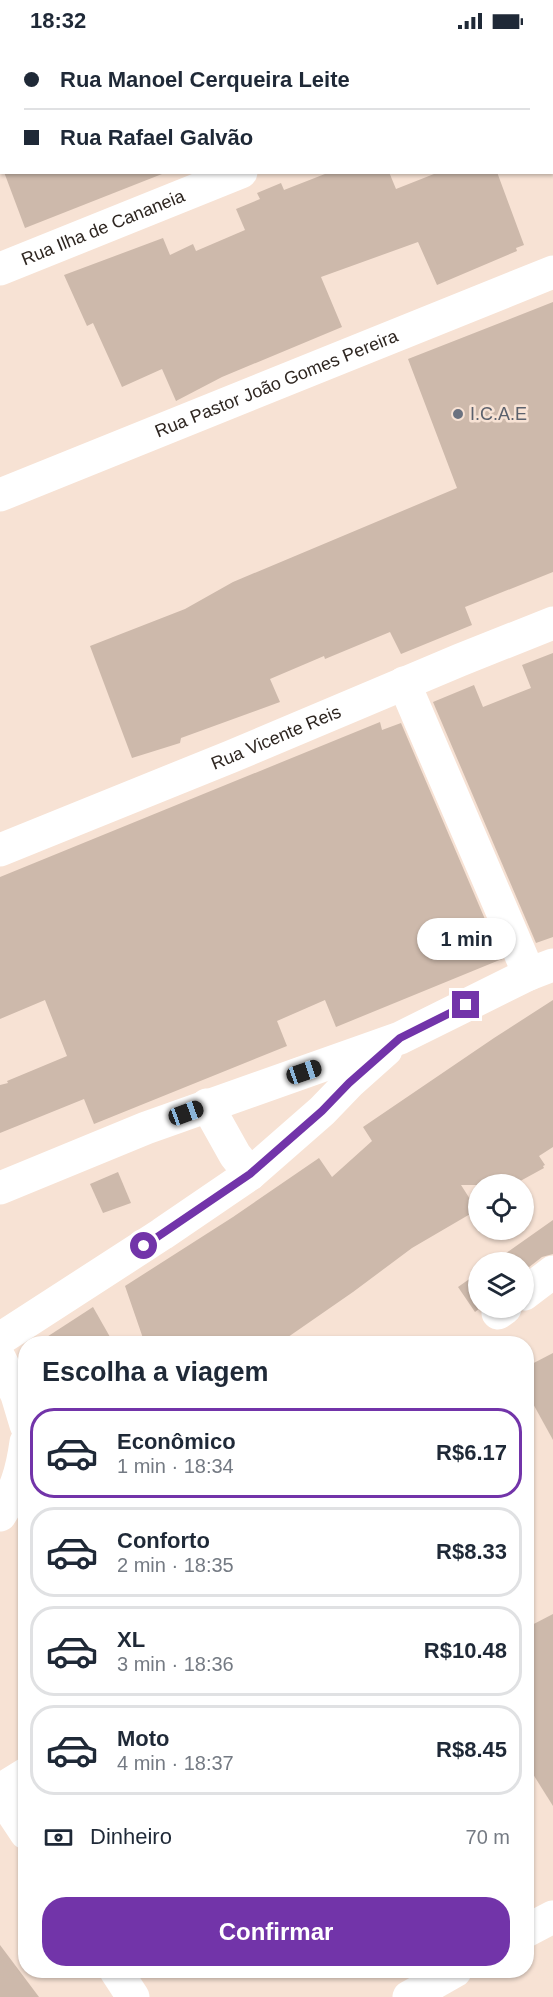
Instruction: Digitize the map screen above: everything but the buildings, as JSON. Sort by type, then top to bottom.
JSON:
[{"type":"street","name":"Rua Ilha de Cananeia","points":[[0,269],[236,174]]},
{"type":"street","name":"Rua Pastor João Gomes Pereira","points":[[0,495],[553,272]]},
{"type":"street","name":"Rua Vicente Reis","points":[[0,850],[553,623]]},
{"type":"street","points":[[0,1188],[207,1105],[400,1038],[541,969],[404,683]]},
{"type":"street","points":[[0,1339],[250,1174],[400,1038]]},
{"type":"street","points":[[207,1105],[235,1155],[250,1174]]},
{"type":"street","points":[[534,1286],[553,1272]]},
{"type":"street","points":[[0,1359],[14,1405]]},
{"type":"street","points":[[0,1515],[13,1496],[18,1479]]},
{"type":"street","points":[[18,1780],[0,1792],[18,1820]]},
{"type":"street","points":[[534,1928],[553,1917]]},
{"type":"street","points":[[121,1978],[133,1997]]},
{"type":"street","points":[[409,1997],[443,1978]]},
{"type":"place","name":"I.C.A.E","points":[[458,414]]},
{"type":"route","points":[[144,1246],[250,1174],[400,1038],[466,1005]]}]
